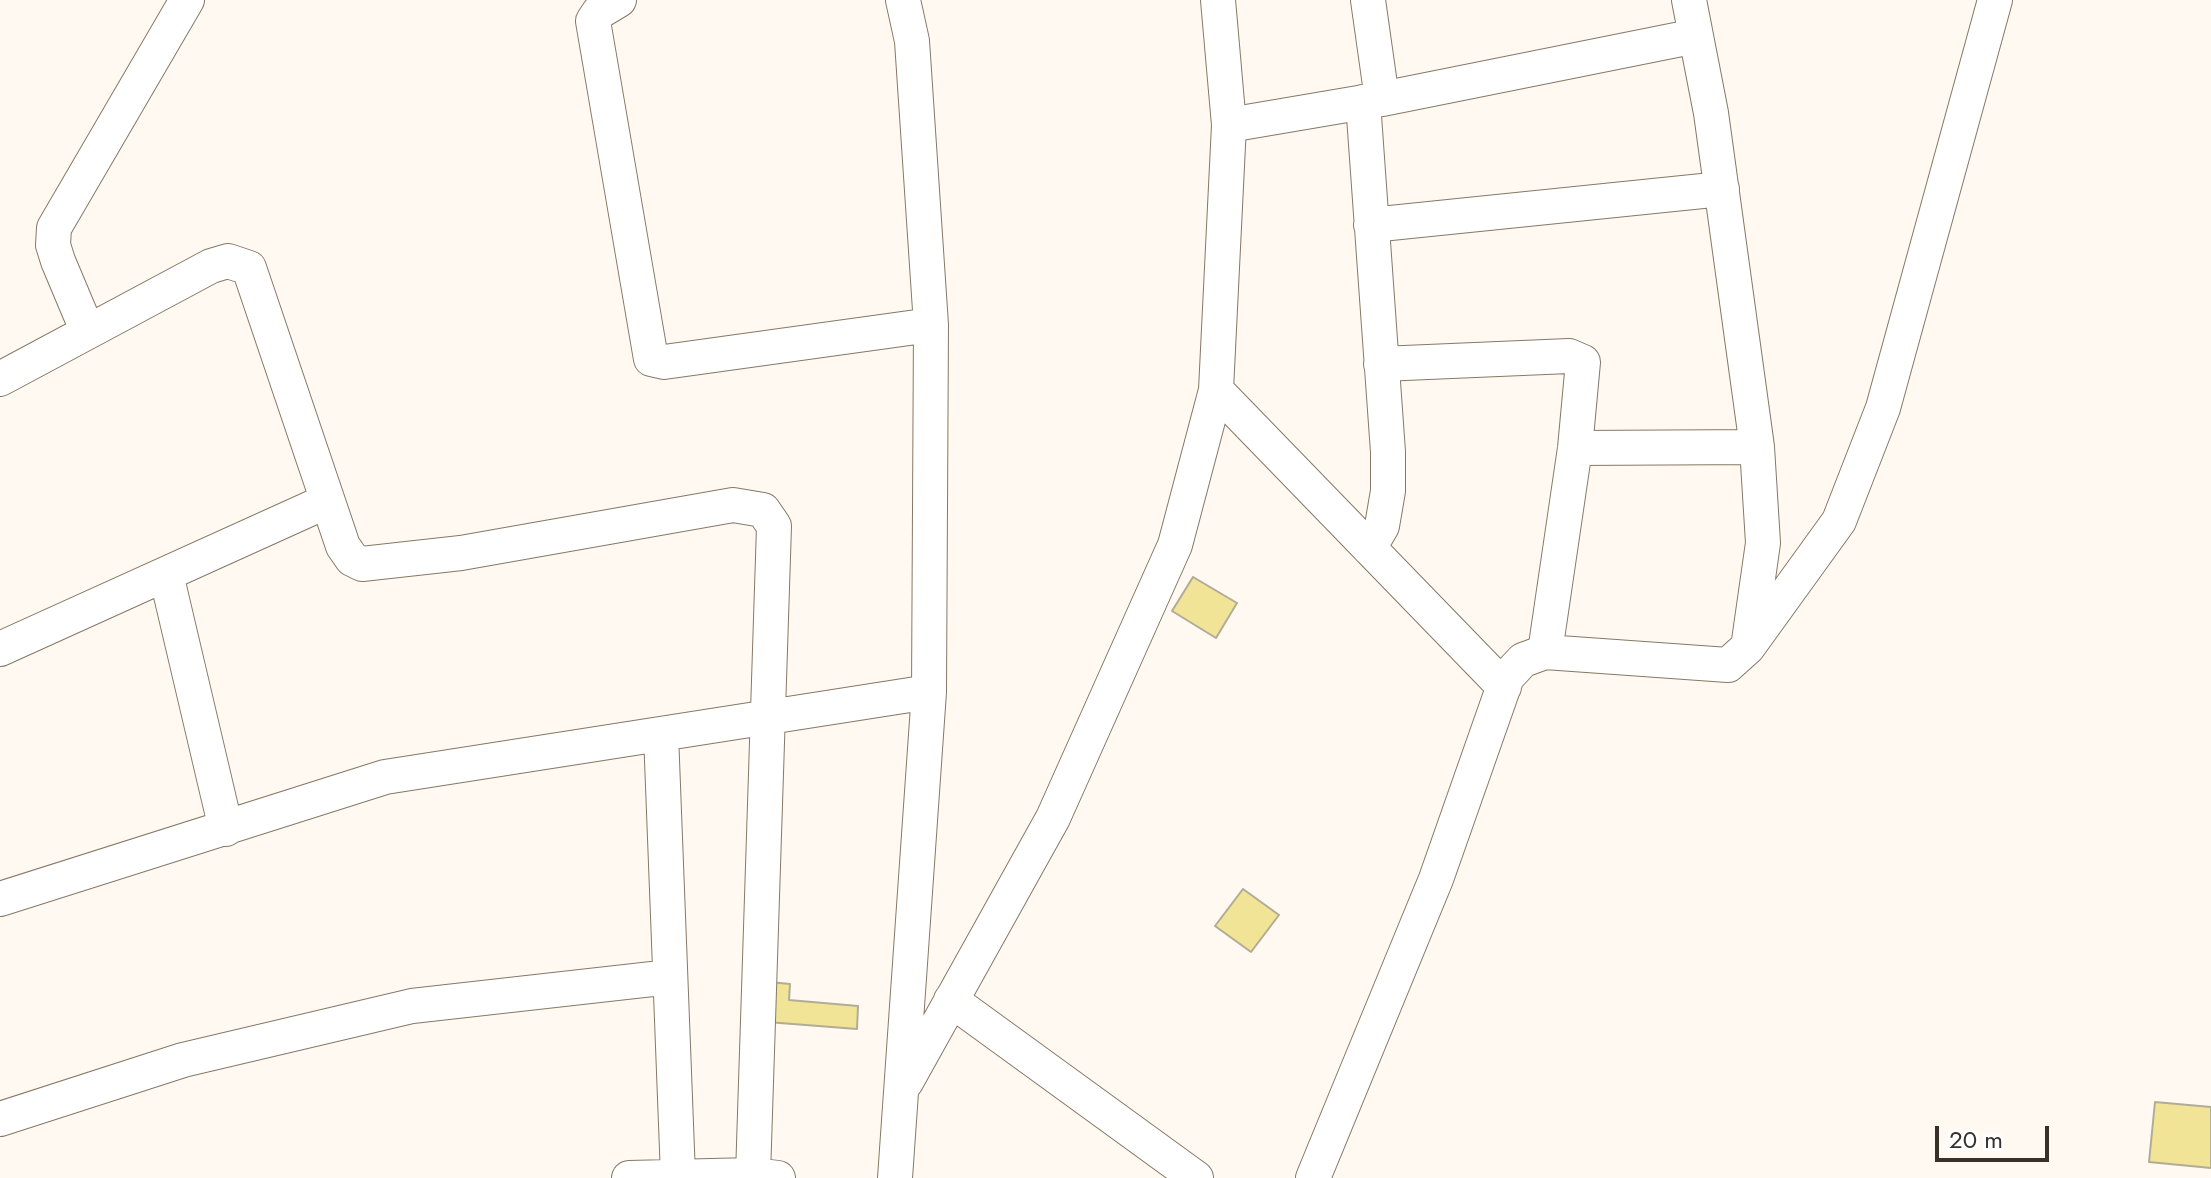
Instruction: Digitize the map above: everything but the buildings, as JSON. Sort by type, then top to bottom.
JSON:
[{"type":"street","points":[[81,319],[53,245],[54,228],[187,0]]},
{"type":"street","points":[[619,0],[599,12],[593,21],[651,359],[664,362],[931,325]]},
{"type":"street","points":[[895,1178],[929,692],[931,325],[912,41],[903,0]]},
{"type":"street","points":[[902,1089],[1053,818],[1175,545],[1216,390],[1229,125],[1218,0]]},
{"type":"street","points":[[1368,0],[1373,101],[1371,225],[1388,491],[1382,526],[1369,548]]},
{"type":"street","points":[[1689,0],[1722,189],[1757,447],[1763,543],[1748,647]]},
{"type":"street","points":[[1313,1178],[1436,879],[1504,687],[1523,660],[1545,652],[1728,665],[1748,647],[1839,521],[1878,422],[1995,0]]},
{"type":"street","points":[[1229,125],[1373,101],[1696,36]]},
{"type":"street","points":[[1371,225],[1722,189]]},
{"type":"street","points":[[0,379],[81,319],[228,261],[249,268],[327,501],[343,546],[352,559],[369,563],[410,560],[733,505],[763,510],[774,526],[765,1176],[629,1178]]},
{"type":"street","points":[[1381,364],[1569,356],[1583,362],[1584,378],[1575,448],[1545,652]]},
{"type":"street","points":[[1216,390],[1504,687]]},
{"type":"street","points":[[1575,448],[1757,447]]},
{"type":"street","points":[[0,649],[327,501]]},
{"type":"street","points":[[166,574],[226,829]]},
{"type":"street","points":[[0,899],[385,777],[929,692]]},
{"type":"street","points":[[661,734],[678,1176]]},
{"type":"street","points":[[0,1119],[183,1060],[412,1006],[670,977]]},
{"type":"street","points":[[951,1000],[1196,1178]]}]
